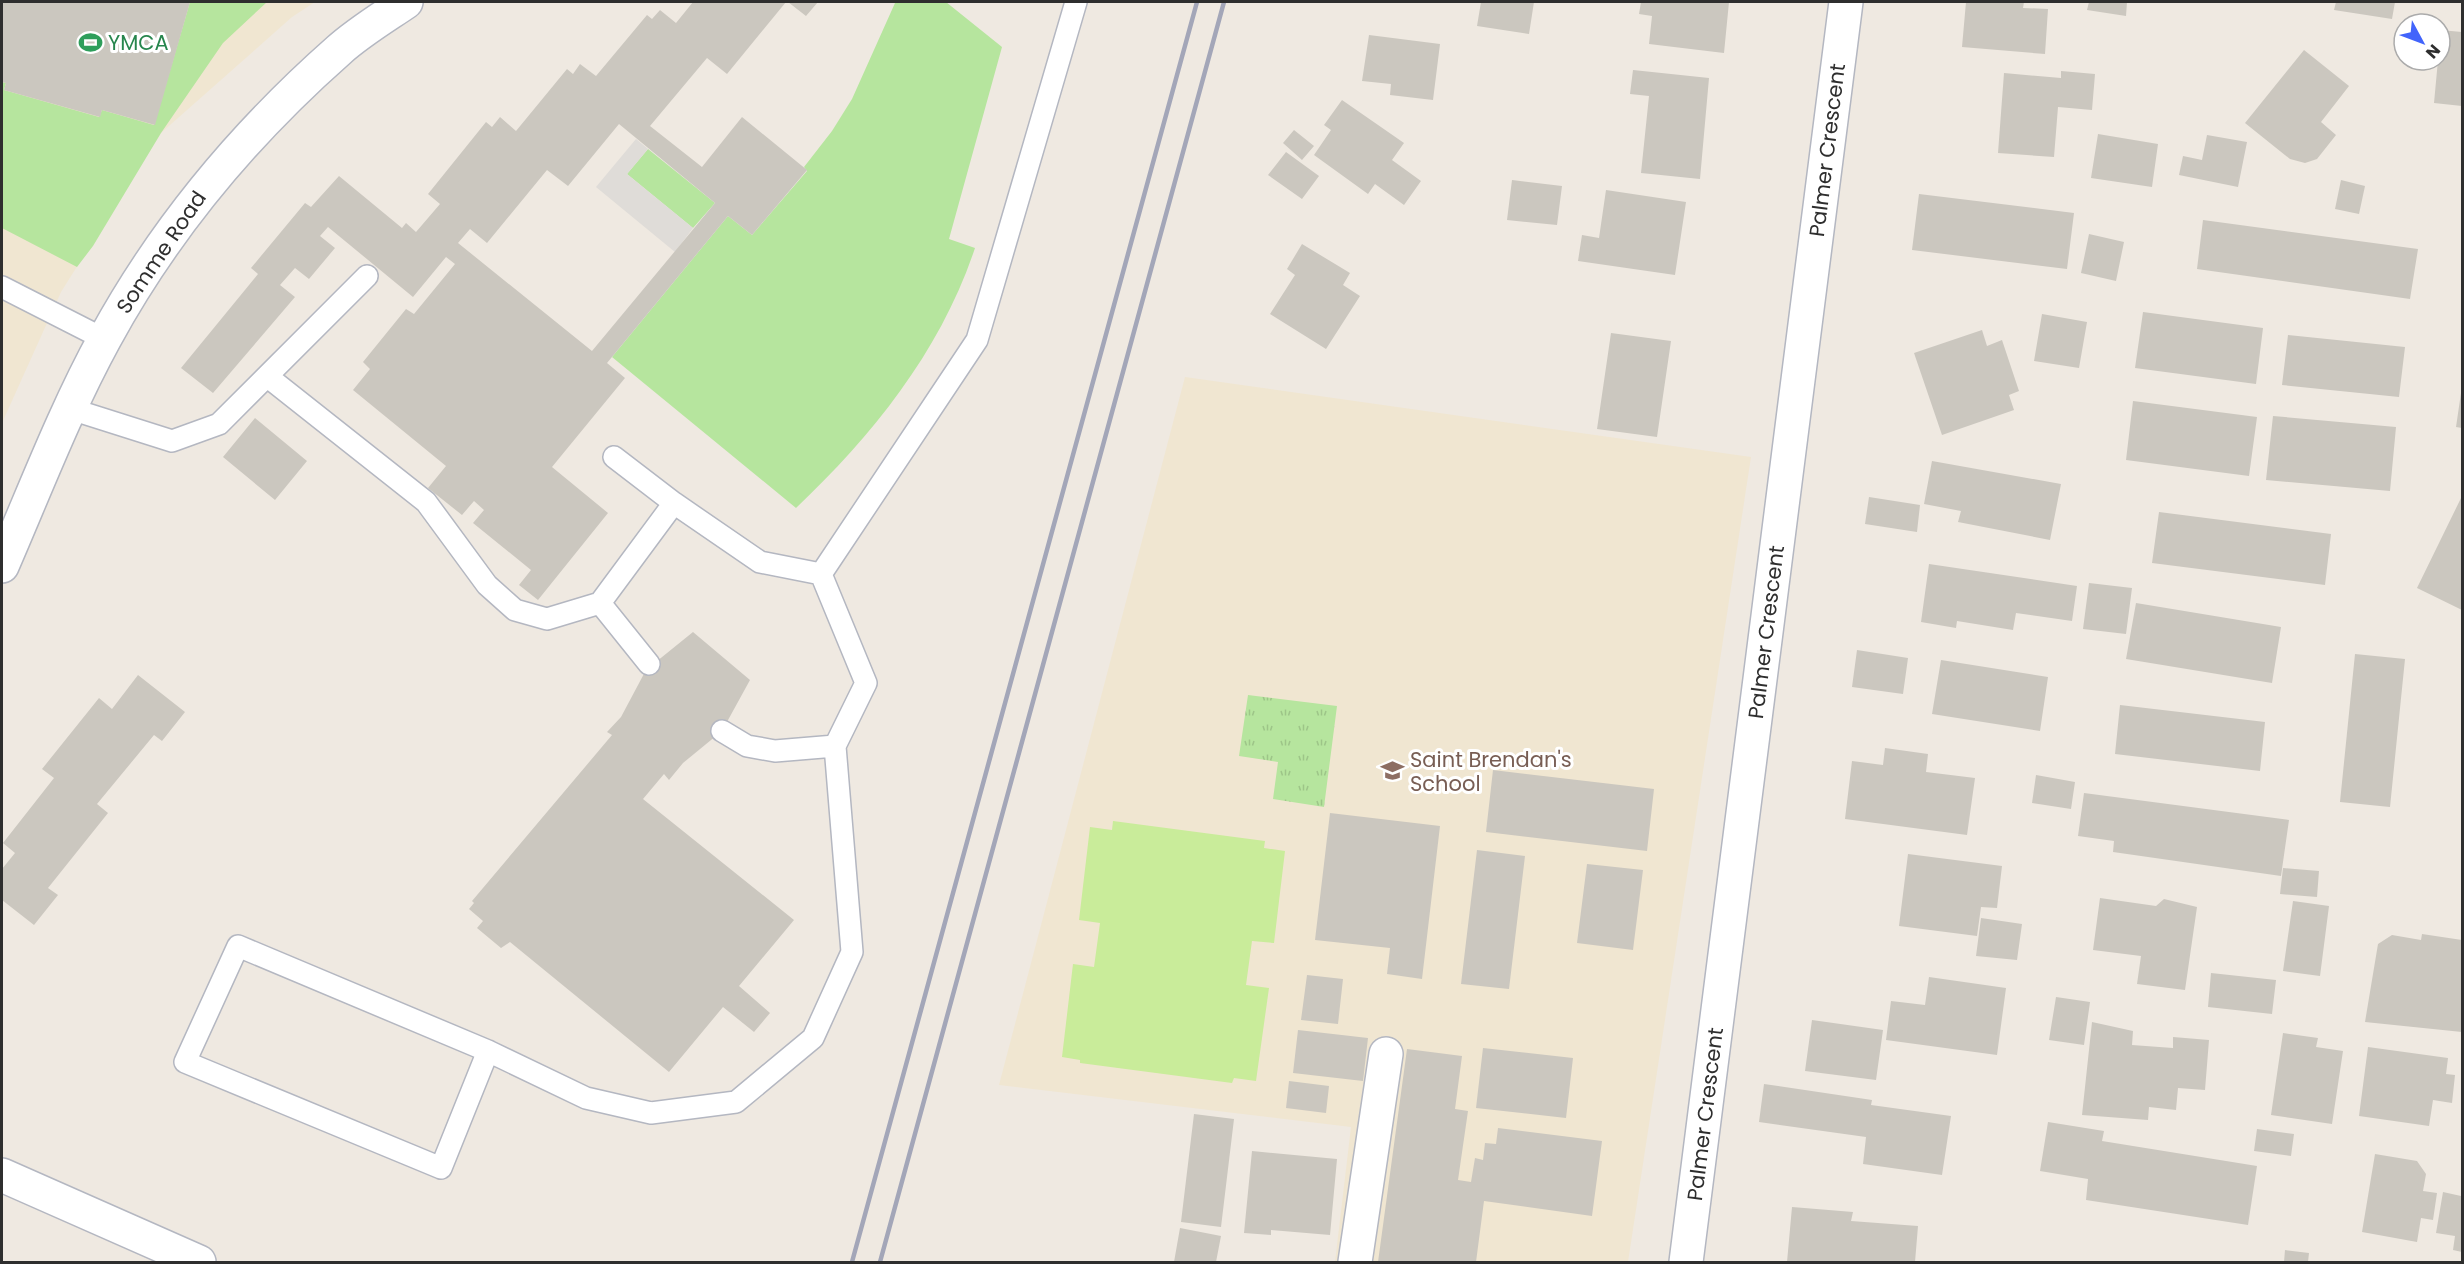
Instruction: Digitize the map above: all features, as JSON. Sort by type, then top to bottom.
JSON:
[{"type":"street","name":"Somme Road","points":[[2,566],[104,339],[160,249],[234,152],[341,48],[406,2]]},
{"type":"street","name":"Palmer Crescent","points":[[1686,1263],[1846,2]]},
{"type":"street","points":[[1355,1263],[1386,1054]]},
{"type":"street","points":[[2,1175],[199,1263]]},
{"type":"lane","points":[[821,574],[977,340],[1076,2]]},
{"type":"lane","points":[[71,409],[172,441],[219,424],[268,378],[367,276]]},
{"type":"lane","points":[[2,287],[104,339]]},
{"type":"lane","points":[[268,378],[426,502],[487,585],[514,610],[547,619],[600,603],[674,503]]},
{"type":"lane","points":[[614,457],[674,503],[760,562],[821,574]]},
{"type":"lane","points":[[488,1051],[441,1168],[185,1062],[238,946],[488,1051],[586,1098],[651,1113],[736,1102],[813,1038],[852,952],[835,746],[866,683],[821,574]]},
{"type":"lane","points":[[600,603],[649,664]]},
{"type":"lane","points":[[722,731],[747,746],[775,751],[835,746]]},
{"type":"shaded area","points":[[2,2],[315,2],[292,17],[161,133],[61,292],[2,423]]},
{"type":"shaded area","points":[[636,139],[648,149],[627,174],[693,228],[675,252],[596,187]]},
{"type":"shaded area","name":"Saint Brendan's School","points":[[1185,377],[1751,457],[1628,1262],[1335,1262],[1351,1127],[999,1085]]},
{"type":"green space","points":[[190,2],[267,2],[223,43],[161,133],[93,246],[77,267],[2,228],[2,82],[6,83],[4,90],[99,117],[102,110],[154,125]]},
{"type":"green space","points":[[946,2],[1002,47],[949,239],[975,248],[944,321],[902,388],[852,450],[796,508],[612,357],[728,216],[752,235],[807,171],[804,167],[832,131],[852,99],[895,3]]},
{"type":"green space","points":[[648,149],[715,203],[693,228],[627,174]]},
{"type":"green space","points":[[1248,695],[1337,706],[1324,807],[1273,799],[1278,762],[1239,756]]},
{"type":"green space","points":[[1113,821],[1265,841],[1264,848],[1285,851],[1274,943],[1252,941],[1246,985],[1269,988],[1256,1081],[1234,1078],[1232,1083],[1080,1063],[1080,1060],[1062,1057],[1073,964],[1094,967],[1100,923],[1079,920],[1090,827],[1112,830]]},
{"type":"building","name":"YMCA","points":[[2,2],[190,2],[155,125],[102,110],[100,117],[4,90],[6,83],[2,82]]},
{"type":"building","points":[[693,2],[786,2],[727,74],[707,58],[650,126],[702,167],[742,117],[807,170],[752,235],[728,216],[607,363],[625,378],[552,467],[608,513],[538,600],[519,585],[531,570],[473,523],[484,510],[474,501],[462,515],[428,488],[446,466],[353,390],[370,369],[363,362],[406,309],[414,314],[455,264],[446,257],[413,297],[328,227],[320,236],[335,248],[309,279],[295,268],[280,285],[295,297],[213,393],[181,368],[258,274],[251,268],[305,203],[311,207],[339,176],[402,228],[406,223],[416,232],[440,204],[428,194],[486,122],[492,127],[500,117],[516,131],[567,69],[573,74],[580,64],[596,76],[647,15],[652,19],[660,10],[676,23]],"holes":[[[619,124],[715,203],[592,351],[458,243],[470,229],[487,243],[547,170],[568,186]]]},
{"type":"building","points":[[788,2],[818,2],[806,16]]},
{"type":"building","points":[[1481,2],[1534,2],[1529,34],[1477,26]]},
{"type":"building","points":[[1641,2],[1729,2],[1724,53],[1649,44],[1652,16],[1639,14]]},
{"type":"building","points":[[1966,2],[2024,2],[2023,8],[2048,9],[2045,54],[1962,47]]},
{"type":"building","points":[[2089,2],[2127,2],[2126,16],[2087,10]]},
{"type":"building","points":[[2336,2],[2395,2],[2392,19],[2334,10]]},
{"type":"building","points":[[2452,31],[2462,32],[2462,106],[2434,103],[2437,72],[2452,72]]},
{"type":"building","points":[[1369,35],[1440,44],[1433,100],[1390,95],[1391,84],[1362,81]]},
{"type":"building","points":[[2304,50],[2349,86],[2321,122],[2336,135],[2317,159],[2305,163],[2290,159],[2245,123]]},
{"type":"building","points":[[1633,70],[1709,78],[1700,179],[1641,173],[1649,96],[1630,94]]},
{"type":"building","points":[[2061,71],[2095,74],[2092,110],[2058,107],[2054,157],[1998,153],[2004,73],[2061,78]]},
{"type":"building","points":[[1342,100],[1404,143],[1392,160],[1421,181],[1404,205],[1375,184],[1368,194],[1314,155],[1331,130],[1324,125]]},
{"type":"building","points":[[1294,130],[1314,146],[1302,160],[1283,143]]},
{"type":"building","points":[[2098,134],[2158,144],[2152,187],[2091,178]]},
{"type":"building","points":[[2207,135],[2247,142],[2238,187],[2179,175],[2183,156],[2202,160]]},
{"type":"building","points":[[1286,152],[1319,176],[1302,199],[1268,175]]},
{"type":"building","points":[[1512,180],[1562,186],[1557,225],[1507,220]]},
{"type":"building","points":[[2341,180],[2365,186],[2359,214],[2335,209]]},
{"type":"building","points":[[1606,190],[1686,202],[1675,275],[1578,261],[1582,235],[1599,238]]},
{"type":"building","points":[[1919,194],[2074,213],[2067,269],[1912,250]]},
{"type":"building","points":[[2203,220],[2418,249],[2410,299],[2197,269]]},
{"type":"building","points":[[2089,234],[2124,242],[2116,281],[2081,273]]},
{"type":"building","points":[[1302,244],[1350,273],[1343,285],[1360,296],[1326,349],[1270,314],[1295,275],[1287,269]]},
{"type":"building","points":[[2143,312],[2263,328],[2256,384],[2135,368]]},
{"type":"building","points":[[2042,314],[2087,322],[2079,368],[2034,361]]},
{"type":"building","points":[[1982,330],[1987,346],[2002,340],[2019,391],[2009,395],[2014,410],[1942,435],[1914,353]]},
{"type":"building","points":[[1611,333],[1671,341],[1657,437],[1597,429]]},
{"type":"building","points":[[2288,335],[2405,347],[2399,397],[2282,385]]},
{"type":"building","points":[[2462,393],[2462,428],[2456,427]]},
{"type":"building","points":[[2133,401],[2257,417],[2249,476],[2126,460]]},
{"type":"building","points":[[2273,416],[2396,427],[2390,491],[2266,480]]},
{"type":"building","points":[[255,418],[307,461],[275,500],[223,457]]},
{"type":"building","points":[[1932,461],[2061,484],[2050,540],[1958,522],[1961,511],[1924,504]]},
{"type":"building","points":[[2462,496],[2462,610],[2417,588]]},
{"type":"building","points":[[1869,497],[1920,505],[1917,532],[1865,524]]},
{"type":"building","points":[[2159,512],[2331,534],[2325,585],[2152,563]]},
{"type":"building","points":[[1929,564],[2077,586],[2072,621],[2016,613],[2013,630],[1957,621],[1956,628],[1921,622]]},
{"type":"building","points":[[2089,583],[2132,588],[2126,634],[2083,629]]},
{"type":"building","points":[[2136,603],[2281,627],[2272,683],[2126,659]]},
{"type":"building","points":[[693,632],[750,680],[722,731],[683,763],[669,780],[664,774],[643,799],[794,920],[739,986],[770,1013],[754,1032],[723,1007],[669,1072],[510,942],[501,948],[477,928],[483,921],[469,909],[474,903],[472,901],[612,735],[607,732],[621,717],[646,670]]},
{"type":"building","points":[[1857,650],[1908,658],[1903,694],[1852,687]]},
{"type":"building","points":[[2355,654],[2405,659],[2390,807],[2340,802]]},
{"type":"building","points":[[1941,660],[2048,677],[2040,731],[1932,714]]},
{"type":"building","points":[[138,675],[185,712],[162,741],[154,735],[97,804],[108,813],[48,888],[58,895],[34,925],[2,900],[2,869],[15,853],[3,843],[54,778],[42,769],[99,698],[112,709]]},
{"type":"building","points":[[2120,705],[2265,722],[2260,771],[2115,754]]},
{"type":"building","points":[[1885,748],[1928,754],[1926,772],[1975,778],[1967,835],[1845,819],[1852,761],[1883,765]]},
{"type":"building","points":[[1493,770],[1654,789],[1647,851],[1486,832]]},
{"type":"building","points":[[2036,775],[2075,782],[2071,809],[2032,803]]},
{"type":"building","points":[[2084,793],[2289,820],[2281,876],[2113,852],[2114,841],[2078,836]]},
{"type":"building","points":[[1330,813],[1440,826],[1422,979],[1387,974],[1390,948],[1315,940]]},
{"type":"building","points":[[1477,850],[1525,856],[1509,989],[1461,984]]},
{"type":"building","points":[[1908,854],[2002,866],[1997,908],[1981,907],[1977,936],[1899,926]]},
{"type":"building","points":[[1587,864],[1643,870],[1633,950],[1577,943]]},
{"type":"building","points":[[2283,868],[2319,871],[2317,897],[2280,894]]},
{"type":"building","points":[[2100,898],[2156,906],[2164,899],[2197,907],[2185,990],[2137,984],[2141,956],[2093,950]]},
{"type":"building","points":[[2293,901],[2329,906],[2320,976],[2283,971]]},
{"type":"building","points":[[1981,918],[2022,924],[2017,960],[1976,956]]},
{"type":"building","points":[[2422,934],[2462,940],[2462,1032],[2365,1022],[2378,944],[2392,935],[2421,940]]},
{"type":"building","points":[[2211,973],[2276,980],[2272,1014],[2208,1007]]},
{"type":"building","points":[[1307,975],[1343,979],[1338,1024],[1301,1020]]},
{"type":"building","points":[[1929,977],[2006,988],[1997,1055],[1886,1040],[1891,1001],[1925,1005]]},
{"type":"building","points":[[2056,997],[2090,1002],[2084,1045],[2049,1040]]},
{"type":"building","points":[[1812,1020],[1883,1030],[1876,1080],[1805,1071]]},
{"type":"building","points":[[2092,1022],[2133,1031],[2132,1045],[2173,1048],[2173,1037],[2209,1040],[2205,1090],[2178,1088],[2176,1110],[2149,1107],[2148,1120],[2082,1115]]},
{"type":"building","points":[[1298,1030],[1368,1038],[1363,1081],[1293,1073]]},
{"type":"building","points":[[2283,1033],[2318,1038],[2316,1047],[2343,1051],[2332,1124],[2271,1115]]},
{"type":"building","points":[[2368,1047],[2448,1058],[2446,1074],[2455,1075],[2452,1103],[2433,1100],[2429,1126],[2359,1116]]},
{"type":"building","points":[[1483,1048],[1573,1058],[1566,1118],[1476,1108]]},
{"type":"building","points":[[1407,1049],[1462,1056],[1455,1109],[1468,1111],[1458,1180],[1471,1182],[1475,1158],[1483,1160],[1485,1143],[1496,1144],[1498,1128],[1602,1141],[1592,1216],[1484,1201],[1476,1262],[1378,1262]]},
{"type":"building","points":[[1289,1081],[1329,1086],[1326,1113],[1286,1108]]},
{"type":"building","points":[[1764,1084],[1872,1100],[1871,1105],[1951,1116],[1942,1175],[1863,1164],[1866,1137],[1759,1122]]},
{"type":"building","points":[[1194,1114],[1234,1119],[1221,1227],[1181,1222]]},
{"type":"building","points":[[2048,1122],[2104,1131],[2102,1141],[2257,1166],[2248,1225],[2086,1200],[2088,1179],[2040,1171]]},
{"type":"building","points":[[2257,1129],[2294,1134],[2291,1156],[2254,1151]]},
{"type":"building","points":[[1252,1151],[1337,1159],[1330,1235],[1271,1230],[1271,1235],[1244,1233]]},
{"type":"building","points":[[2375,1154],[2417,1161],[2426,1174],[2423,1191],[2437,1193],[2433,1220],[2421,1218],[2417,1242],[2362,1232]]},
{"type":"building","points":[[2443,1192],[2461,1196],[2462,1192],[2462,1252],[2453,1250],[2455,1236],[2436,1233]]},
{"type":"building","points":[[1792,1207],[1853,1212],[1851,1221],[1918,1226],[1915,1262],[1787,1262]]},
{"type":"building","points":[[1180,1228],[1221,1236],[1216,1262],[1174,1262]]},
{"type":"building","points":[[2285,1250],[2309,1253],[2308,1262],[2284,1262]]},
{"type":"railway","points":[[852,1262],[1197,2]]},
{"type":"railway","points":[[880,1262],[1224,2]]},
{"type":"place","name":"YMCA","points":[[90,42]]},
{"type":"place","name":"Saint Brendan's School","points":[[1392,771]]}]
